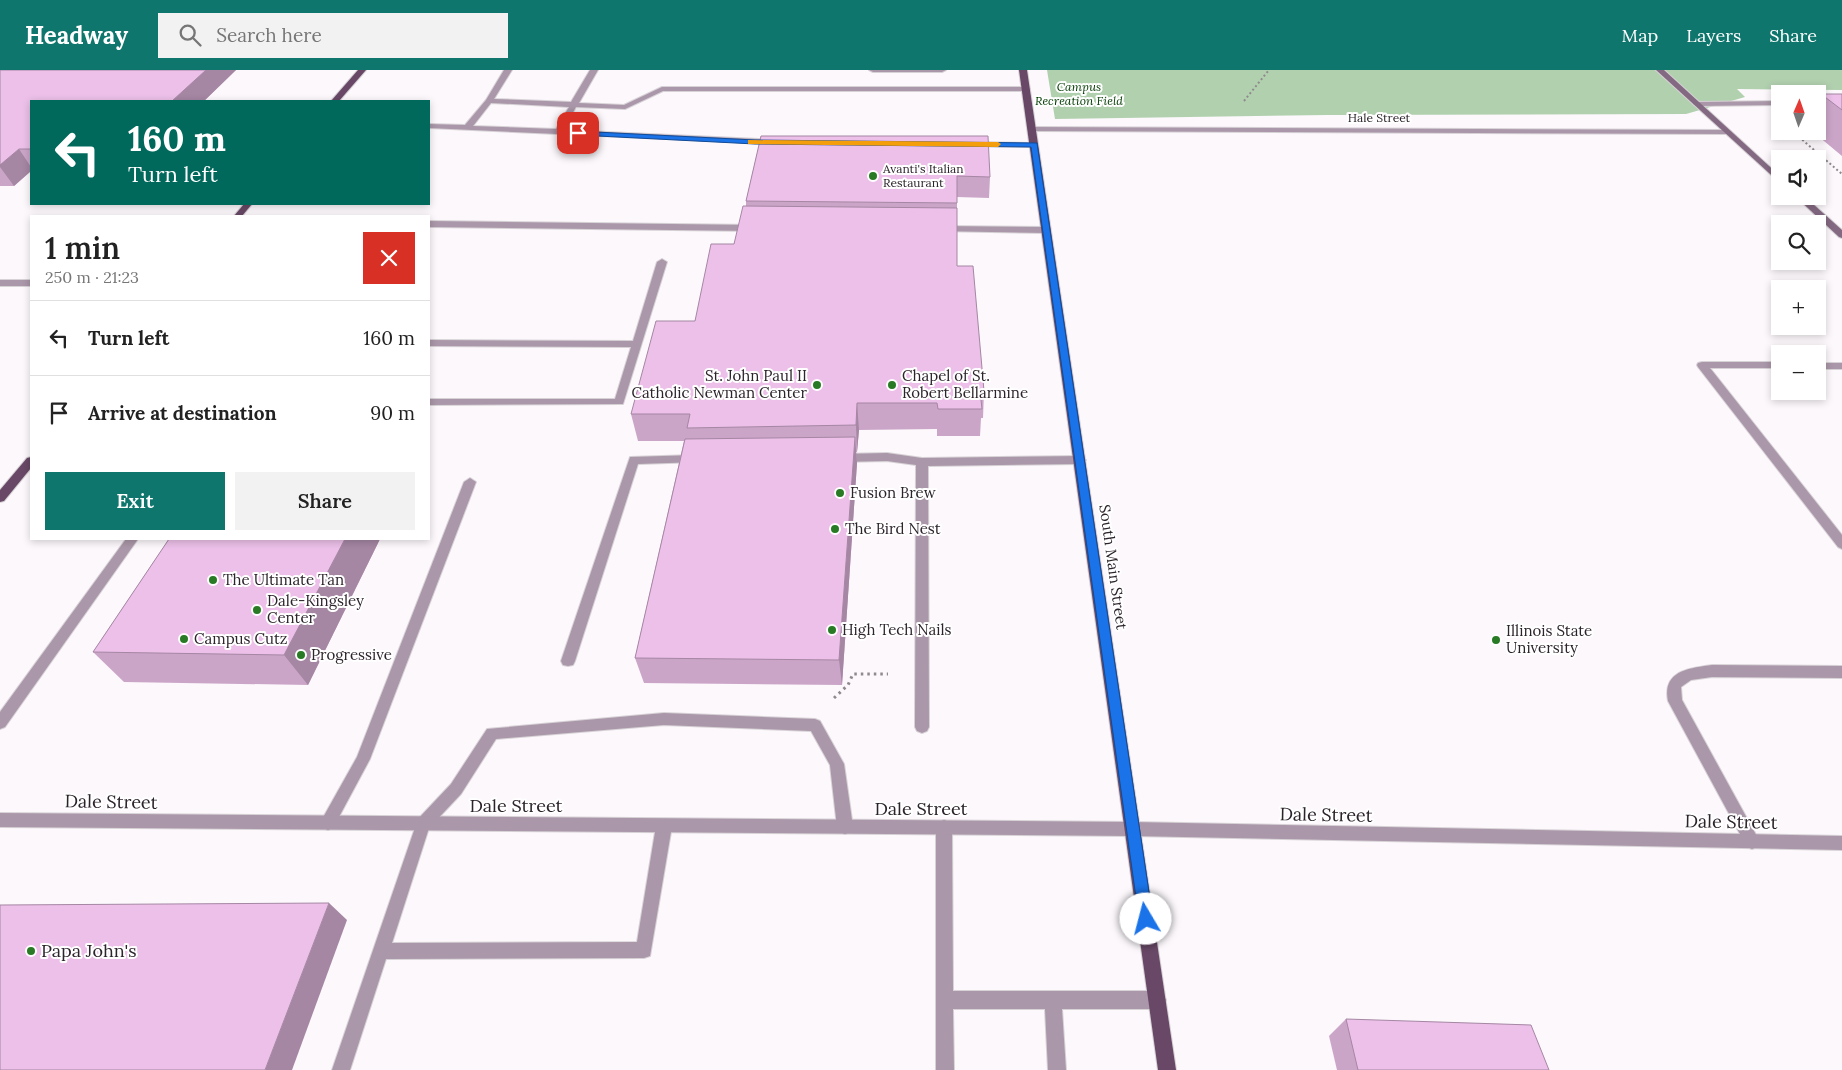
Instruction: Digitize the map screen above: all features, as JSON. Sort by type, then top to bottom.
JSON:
[{"type":"main road","points":[[336,100],[362,70]]},
{"type":"main road","name":"South Main Street","points":[[1023,70],[1167,1070]]},
{"type":"main road","points":[[239,215],[247,205]]},
{"type":"main road","points":[[0,498],[30,462]]},
{"type":"street","points":[[468,128],[489,101],[508,70]]},
{"type":"street","points":[[558,132],[594,70]]},
{"type":"street","points":[[873,70],[942,70]]},
{"type":"street","points":[[1660,70],[1771,172]]},
{"type":"street","points":[[489,101],[625,107],[662,89],[1026,89]]},
{"type":"street","points":[[1697,104],[1771,103]]},
{"type":"street","points":[[430,126],[785,142]]},
{"type":"street","name":"Hale Street","points":[[1032,129],[1726,132]]},
{"type":"street","points":[[964,144],[1034,145]]},
{"type":"street","points":[[1809,205],[1842,235]]},
{"type":"street","points":[[430,224],[763,228]]},
{"type":"street","points":[[932,229],[1046,230]]},
{"type":"street","points":[[430,402],[619,402],[662,262]]},
{"type":"street","points":[[0,283],[30,283]]},
{"type":"street","points":[[430,343],[637,344]]},
{"type":"street","points":[[1771,366],[1702,365],[1842,544]]},
{"type":"street","points":[[1826,366],[1842,366]]},
{"type":"street","points":[[829,458],[887,457],[922,462],[1080,460]]},
{"type":"street","points":[[568,662],[634,460],[712,459]]},
{"type":"street","points":[[922,462],[922,727]]},
{"type":"street","points":[[328,823],[363,760],[470,482]]},
{"type":"street","points":[[0,723],[131,540]]},
{"type":"street","points":[[1752,842],[1675,701],[1672,692],[1674,683],[1682,677],[1698,672],[1712,671],[1842,672]]},
{"type":"street","points":[[341,1070],[423,824],[456,789],[492,733],[664,719],[815,725],[837,764],[845,827]]},
{"type":"street","name":"Dale Street","points":[[0,820],[944,827],[1842,843]]},
{"type":"street","points":[[381,951],[644,950],[664,826]]},
{"type":"street","points":[[944,827],[946,1070]]},
{"type":"street","points":[[945,1000],[1157,1000]]},
{"type":"street","points":[[1053,1000],[1057,1070]]},
{"type":"path","points":[[1241,105],[1269,70]]},
{"type":"path","points":[[1802,140],[1842,174]]},
{"type":"path","points":[[815,725],[832,700],[848,685],[853,674],[922,675]]},
{"type":"green space","name":"Campus Recreation Field","points":[[1047,70],[1842,70],[1842,90],[1826,90],[1826,85],[1771,85],[1771,89],[1737,89],[1745,97],[1686,114],[1327,115],[1055,119]]},
{"type":"building","points":[[0,70],[206,70],[173,100],[30,100],[30,149],[19,149],[0,165]]},
{"type":"building","points":[[1826,94],[1842,94],[1842,110],[1826,98]]},
{"type":"building","points":[[761,136],[988,136],[990,177],[957,176],[957,203],[746,201]]},
{"type":"building","name":"St. John Paul II Catholic Newman Center","points":[[743,206],[957,208],[957,266],[973,266],[984,391],[980,391],[982,409],[938,409],[937,403],[857,403],[856,425],[687,428],[690,414],[631,414],[656,321],[695,321],[711,244],[734,244]]},
{"type":"building","points":[[855,437],[839,660],[635,658],[685,439]]},
{"type":"building","name":"Dale-Kingsley Center","points":[[168,540],[344,540],[284,655],[93,652]]},
{"type":"building","points":[[329,903],[265,1070],[0,1070],[0,905]]},
{"type":"building","points":[[1346,1019],[1531,1025],[1549,1070],[1358,1070]]},
{"type":"slow traffic","points":[[750,142],[998,144]]},
{"type":"place","name":"Avanti's Italian Restaurant","points":[[873,176]]},
{"type":"place","name":"St. John Paul II Catholic Newman Center","points":[[817,385]]},
{"type":"place","name":"Chapel of St. Robert Bellarmine","points":[[892,385]]},
{"type":"place","name":"Fusion Brew","points":[[840,493]]},
{"type":"place","name":"The Bird Nest","points":[[835,529]]},
{"type":"place","name":"The Ultimate Tan","points":[[213,580]]},
{"type":"place","name":"Dale-Kingsley Center","points":[[257,610]]},
{"type":"place","name":"High Tech Nails","points":[[832,630]]},
{"type":"place","name":"Campus Cutz","points":[[184,639]]},
{"type":"place","name":"Illinois State University","points":[[1496,640]]},
{"type":"place","name":"Progressive","points":[[301,655]]},
{"type":"place","name":"Papa John's","points":[[31,951]]},
{"type":"route","points":[[578,133],[755,142],[1034,145],[1146,919]]}]
